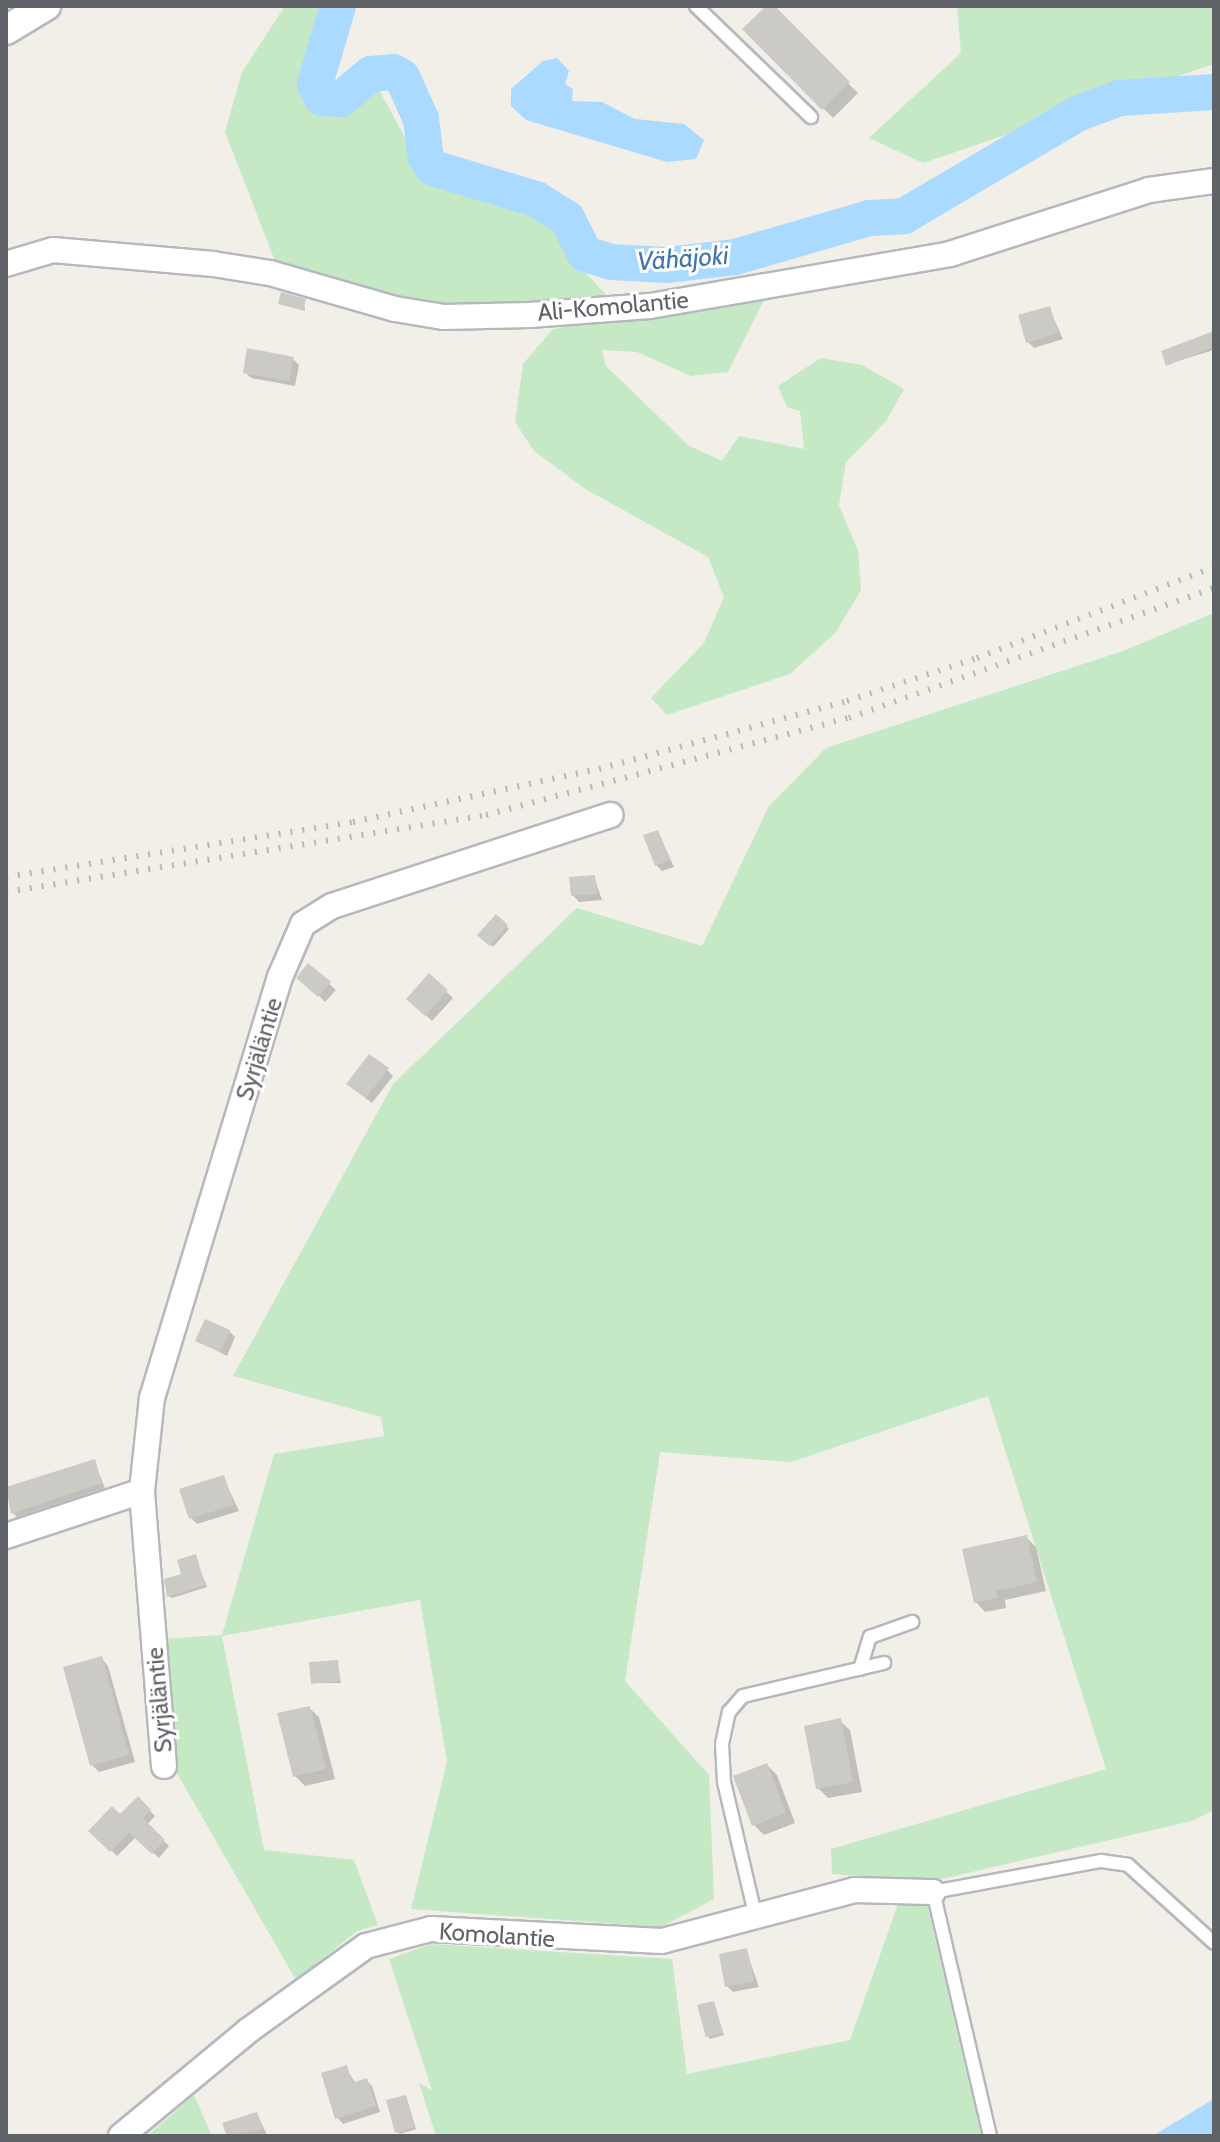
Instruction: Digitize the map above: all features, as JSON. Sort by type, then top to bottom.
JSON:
[{"type":"street","points":[[6,30],[46,6]]},
{"type":"street","name":"Ali-Komolantie","points":[[6,264],[53,250],[213,264],[270,273],[395,309],[444,317],[530,315],[650,306],[950,254],[1149,190],[1214,181]]},
{"type":"street","name":"Syrjäläntie","points":[[164,1766],[142,1491],[152,1398],[280,977],[303,924],[332,906],[610,815]]},
{"type":"street","points":[[6,1536],[142,1491]]},
{"type":"street","name":"Komolantie","points":[[121,2136],[249,2030],[366,1946],[431,1929],[662,1941],[855,1890],[933,1892]]},
{"type":"lane","points":[[696,6],[811,117]]},
{"type":"lane","points":[[860,1669],[870,1637],[912,1622]]},
{"type":"lane","points":[[755,1914],[724,1782],[722,1744],[729,1712],[743,1696],[884,1663]]},
{"type":"lane","points":[[990,2136],[933,1892],[1101,1861],[1128,1865],[1214,1943]]},
{"type":"green space","points":[[285,6],[323,6],[310,92],[328,108],[376,84],[425,175],[551,224],[567,253],[609,298],[440,305],[396,301],[277,266],[225,132],[242,72]]},
{"type":"green space","points":[[957,6],[1214,6],[1214,64],[923,163],[869,138],[961,53]]},
{"type":"green space","points":[[764,300],[728,372],[691,376],[637,352],[602,350],[606,366],[688,445],[722,461],[739,436],[804,449],[800,411],[787,407],[778,386],[821,358],[862,365],[904,389],[887,420],[846,462],[839,505],[858,551],[861,590],[836,632],[790,674],[667,715],[651,698],[704,643],[724,597],[708,557],[587,490],[534,451],[515,422],[523,364],[552,330],[604,316]]},
{"type":"green space","points":[[1214,613],[1214,1810],[1192,1821],[933,1881],[832,1874],[831,1849],[1106,1769],[988,1396],[791,1462],[660,1452],[625,1681],[709,1775],[714,1899],[661,1927],[411,1909],[447,1762],[420,1600],[222,1636],[264,1850],[354,1860],[378,1925],[357,1931],[296,1980],[171,1763],[163,1639],[222,1635],[274,1454],[384,1436],[381,1417],[233,1376],[393,1084],[577,908],[702,946],[769,806],[826,748],[1123,651]]},
{"type":"green space","points":[[899,1901],[927,1904],[981,2136],[436,2136],[419,2083],[432,2090],[389,1959],[431,1944],[672,1959],[687,2074],[850,2040]]},
{"type":"green space","points":[[194,2095],[212,2136],[147,2136]]},
{"type":"water","points":[[557,58],[569,71],[565,84],[573,89],[572,101],[602,102],[635,119],[684,124],[704,140],[696,159],[667,162],[526,120],[511,106],[511,89],[543,61]]},
{"type":"water","points":[[1212,2100],[1214,2136],[1156,2134]]},
{"type":"building","points":[[766,6],[775,6],[850,82],[822,110],[742,29]]},
{"type":"building","points":[[281,292],[306,299],[303,310],[278,304]]},
{"type":"building","points":[[1050,306],[1058,333],[1026,343],[1018,315]]},
{"type":"building","points":[[1214,331],[1214,347],[1166,366],[1161,351]]},
{"type":"building","points":[[247,348],[294,357],[289,381],[243,373]]},
{"type":"building","points":[[658,830],[670,860],[655,866],[643,835]]},
{"type":"building","points":[[595,875],[597,894],[571,896],[569,877]]},
{"type":"building","points":[[496,914],[508,925],[489,946],[477,935]]},
{"type":"building","points":[[308,963],[331,982],[318,997],[296,978]]},
{"type":"building","points":[[429,973],[448,990],[425,1016],[406,999]]},
{"type":"building","points":[[369,1054],[389,1068],[366,1098],[346,1084]]},
{"type":"building","points":[[205,1319],[230,1330],[220,1352],[195,1341]]},
{"type":"building","points":[[95,1459],[102,1483],[11,1514],[6,1487]]},
{"type":"building","points":[[224,1475],[234,1505],[189,1519],[179,1489]]},
{"type":"building","points":[[1027,1535],[1037,1582],[996,1591],[998,1598],[974,1603],[962,1549]]},
{"type":"building","points":[[196,1554],[205,1585],[167,1597],[164,1579],[181,1574],[177,1560]]},
{"type":"building","points":[[102,1656],[129,1755],[90,1766],[63,1667]]},
{"type":"building","points":[[338,1660],[340,1681],[311,1684],[309,1662]]},
{"type":"building","points":[[310,1706],[326,1769],[293,1777],[277,1713]]},
{"type":"building","points":[[841,1718],[853,1782],[816,1789],[804,1726]]},
{"type":"building","points":[[767,1763],[786,1813],[752,1826],[733,1776]]},
{"type":"building","points":[[138,1796],[151,1810],[143,1818],[165,1840],[152,1854],[129,1833],[110,1852],[88,1831],[112,1806],[120,1814]]},
{"type":"building","points":[[747,1948],[754,1981],[725,1987],[719,1954]]},
{"type":"building","points":[[714,2001],[723,2033],[706,2037],[697,2005]]},
{"type":"building","points":[[347,2065],[352,2083],[367,2078],[376,2106],[335,2119],[321,2073]]},
{"type":"building","points":[[406,2095],[415,2127],[395,2133],[386,2100]]},
{"type":"building","points":[[257,2112],[263,2129],[227,2136],[222,2123]]},
{"type":"waterway","name":"Vähäjoki","points":[[338,6],[315,84],[322,98],[341,99],[371,74],[393,72],[402,77],[421,119],[426,158],[433,168],[536,199],[567,218],[585,254],[611,262],[667,265],[735,257],[869,218],[904,216],[1077,114],[1120,98],[1214,92]]},
{"type":"railway","points":[[6,877],[353,822],[599,769],[847,701],[977,658],[1214,567]]},
{"type":"railway","points":[[6,892],[486,815],[849,718],[1214,588]]}]
